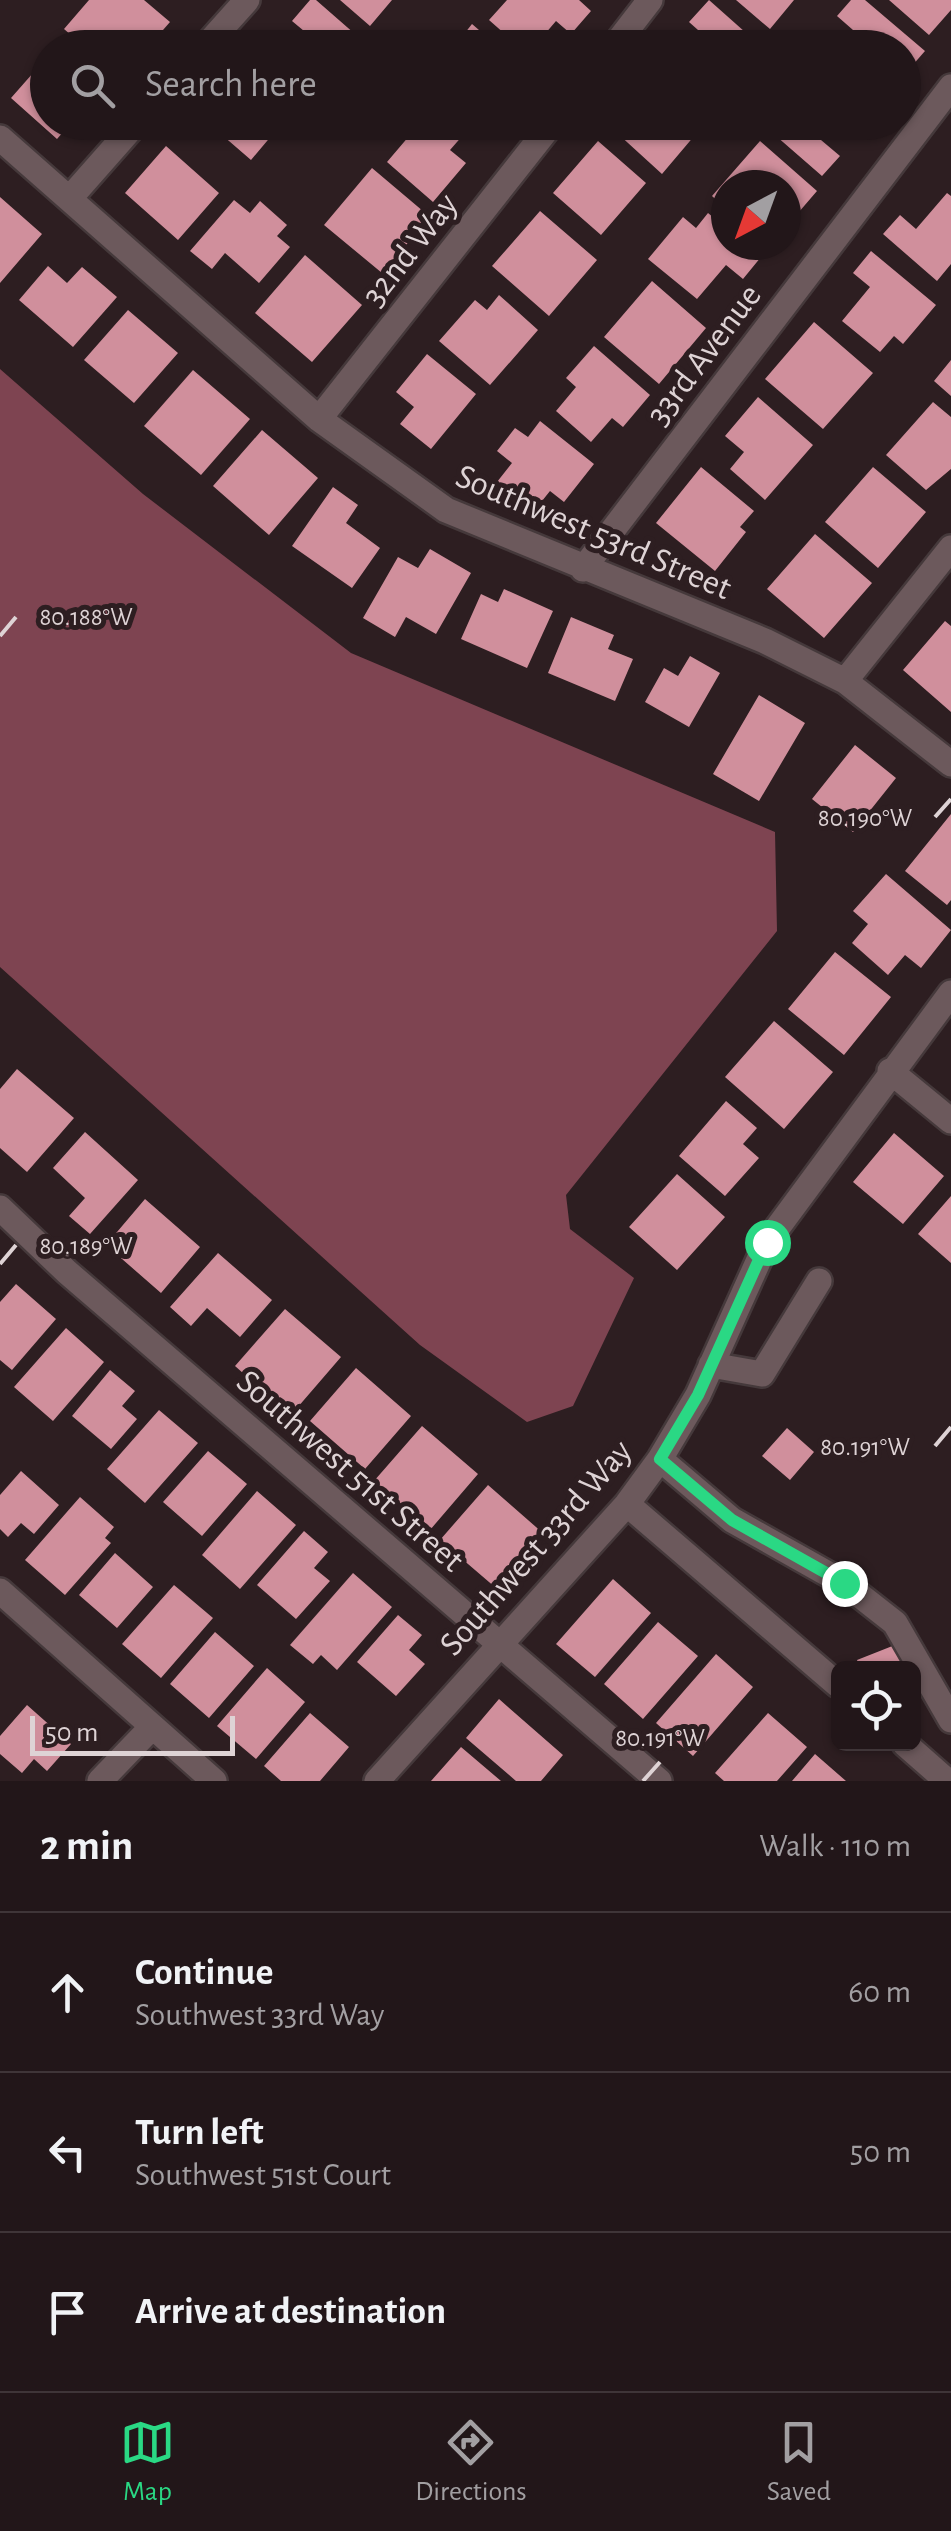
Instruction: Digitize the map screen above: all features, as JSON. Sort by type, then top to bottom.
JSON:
[{"type":"street","points":[[220,30],[247,0]]},
{"type":"street","points":[[627,30],[650,0]]},
{"type":"street","name":"33rd Avenue","points":[[921,126],[951,87]]},
{"type":"street","name":"Southwest 53rd Street","points":[[0,138],[319,419],[446,510],[765,642],[845,681],[951,764]]},
{"type":"street","points":[[70,198],[121,140]]},
{"type":"street","name":"32nd Way","points":[[319,419],[539,140]]},
{"type":"street","name":"33rd Avenue","points":[[583,568],[910,140]]},
{"type":"street","points":[[845,681],[951,548]]},
{"type":"street","name":"Southwest 33rd Way","points":[[377,1781],[626,1504],[660,1459],[712,1364],[767,1242],[951,993]]},
{"type":"street","points":[[890,1071],[951,1121]]},
{"type":"street","name":"Southwest 51st Street","points":[[0,1208],[67,1272],[659,1781]]},
{"type":"street","points":[[712,1364],[762,1374],[819,1282]]},
{"type":"street","points":[[660,1459],[732,1520],[844,1583],[895,1623],[951,1720]]},
{"type":"street","points":[[626,1504],[831,1679]]},
{"type":"street","points":[[0,1591],[214,1781]]},
{"type":"street","points":[[100,1781],[152,1726]]},
{"type":"street","points":[[913,1751],[947,1781]]},
{"type":"shaded area","points":[[0,369],[143,494],[351,653],[775,832],[777,931],[566,1195],[570,1229],[634,1278],[573,1406],[527,1422],[420,1345],[0,967]]},
{"type":"building","points":[[89,0],[144,0],[170,22],[163,30],[64,29]]},
{"type":"building","points":[[310,0],[316,0],[350,30],[303,30],[292,21]]},
{"type":"building","points":[[340,0],[392,0],[370,26]]},
{"type":"building","points":[[507,0],[579,0],[591,11],[574,30],[566,30],[556,21],[548,30],[500,30],[489,20]]},
{"type":"building","points":[[709,0],[743,30],[698,30],[689,22]]},
{"type":"building","points":[[736,0],[794,0],[770,29]]},
{"type":"building","points":[[851,0],[865,0],[900,30],[853,30],[837,16]]},
{"type":"building","points":[[889,0],[951,0],[951,10],[929,35]]},
{"type":"building","points":[[30,76],[30,115],[11,98]]},
{"type":"building","points":[[228,140],[268,140],[251,160]]},
{"type":"building","points":[[406,140],[459,140],[450,150],[466,163],[433,202],[387,162]]},
{"type":"building","points":[[625,140],[691,140],[662,174]]},
{"type":"building","points":[[781,140],[821,140],[840,156],[822,176]]},
{"type":"building","points":[[598,141],[646,183],[601,235],[553,193]]},
{"type":"building","points":[[760,141],[793,170],[735,170]]},
{"type":"building","points":[[166,146],[219,193],[178,240],[125,193]]},
{"type":"building","points":[[372,168],[430,217],[382,273],[324,225]]},
{"type":"building","points":[[801,177],[817,191],[801,210]]},
{"type":"building","points":[[947,193],[951,196],[951,264],[937,281],[883,234],[900,215],[916,229]]},
{"type":"building","points":[[0,197],[42,234],[0,283]]},
{"type":"building","points":[[234,200],[250,213],[260,201],[287,225],[277,236],[290,247],[259,283],[225,253],[212,269],[190,251]]},
{"type":"building","points":[[540,211],[597,260],[549,316],[492,266]]},
{"type":"building","points":[[708,213],[711,216],[711,260],[759,260],[743,279],[726,265],[697,299],[648,259],[683,217],[696,228]]},
{"type":"building","points":[[871,251],[936,305],[903,344],[894,336],[880,352],[842,321],[870,287],[853,273]]},
{"type":"building","points":[[305,255],[362,305],[312,362],[255,313]]},
{"type":"building","points":[[48,266],[67,283],[82,267],[117,297],[73,347],[19,300]]},
{"type":"building","points":[[652,281],[706,328],[659,384],[604,337]]},
{"type":"building","points":[[499,295],[538,330],[490,385],[439,341],[475,300],[487,310]]},
{"type":"building","points":[[128,310],[178,353],[134,403],[84,360]]},
{"type":"building","points":[[814,322],[873,373],[823,429],[765,379]]},
{"type":"building","points":[[594,346],[650,395],[623,427],[612,418],[591,442],[556,411],[576,387],[566,378]]},
{"type":"building","points":[[427,354],[476,394],[431,449],[400,424],[414,407],[396,392]]},
{"type":"building","points":[[951,360],[951,396],[934,381]]},
{"type":"building","points":[[193,370],[250,419],[201,475],[144,426]]},
{"type":"building","points":[[758,397],[813,445],[765,500],[730,469],[744,452],[725,436]]},
{"type":"building","points":[[933,402],[951,417],[951,469],[926,490],[886,455]]},
{"type":"building","points":[[540,421],[594,464],[564,502],[550,491],[534,511],[497,482],[512,463],[497,451],[515,428],[528,437]]},
{"type":"building","points":[[262,430],[318,478],[269,535],[213,486]]},
{"type":"building","points":[[701,467],[754,511],[740,527],[746,532],[715,571],[656,523]]},
{"type":"building","points":[[873,467],[926,512],[878,568],[825,522]]},
{"type":"building","points":[[333,487],[358,505],[346,523],[380,548],[352,588],[292,546]]},
{"type":"building","points":[[815,534],[872,583],[824,638],[767,589]]},
{"type":"building","points":[[430,549],[471,573],[436,634],[406,617],[395,637],[363,618],[398,557],[418,568]]},
{"type":"building","points":[[504,589],[553,611],[527,668],[461,639],[481,594],[498,602]]},
{"type":"building","points":[[571,617],[614,635],[608,649],[633,659],[615,701],[548,673]]},
{"type":"building","points":[[945,621],[951,626],[951,712],[903,670]]},
{"type":"building","points":[[690,656],[720,673],[689,727],[645,702],[664,668],[678,676]]},
{"type":"building","points":[[759,695],[805,723],[759,801],[713,774]]},
{"type":"building","points":[[855,745],[896,778],[853,832],[812,799]]},
{"type":"building","points":[[951,814],[951,900],[947,905],[905,871]]},
{"type":"building","points":[[886,874],[951,930],[921,968],[905,955],[888,975],[852,943],[868,924],[853,911]]},
{"type":"building","points":[[835,952],[891,997],[844,1055],[788,1009]]},
{"type":"building","points":[[774,1021],[833,1072],[784,1129],[725,1077]]},
{"type":"building","points":[[17,1069],[74,1118],[27,1172],[0,1148],[0,1089]]},
{"type":"building","points":[[726,1101],[757,1128],[743,1144],[759,1158],[725,1196],[679,1156]]},
{"type":"building","points":[[85,1132],[138,1180],[90,1234],[69,1216],[85,1198],[53,1168]]},
{"type":"building","points":[[894,1133],[944,1176],[903,1224],[853,1182]]},
{"type":"building","points":[[677,1174],[725,1217],[677,1270],[629,1227]]},
{"type":"building","points":[[951,1196],[951,1263],[918,1234]]},
{"type":"building","points":[[145,1199],[200,1247],[161,1293],[106,1245]]},
{"type":"building","points":[[218,1253],[272,1300],[240,1337],[207,1308],[191,1326],[170,1307]]},
{"type":"building","points":[[16,1284],[56,1319],[12,1370],[0,1360],[0,1302]]},
{"type":"building","points":[[285,1309],[341,1357],[291,1415],[235,1366]]},
{"type":"building","points":[[66,1328],[104,1362],[53,1421],[14,1387]]},
{"type":"building","points":[[356,1368],[411,1416],[365,1469],[310,1421]]},
{"type":"building","points":[[110,1370],[135,1391],[122,1406],[137,1419],[111,1449],[72,1416]]},
{"type":"building","points":[[159,1410],[198,1443],[145,1503],[107,1469]]},
{"type":"building","points":[[422,1426],[478,1474],[430,1530],[374,1481]]},
{"type":"building","points":[[787,1428],[814,1452],[790,1480],[762,1456]]},
{"type":"building","points":[[208,1451],[247,1484],[202,1536],[163,1502]]},
{"type":"building","points":[[21,1471],[59,1505],[34,1534],[21,1523],[8,1537],[0,1529],[0,1495]]},
{"type":"building","points":[[488,1485],[544,1534],[496,1588],[440,1540]]},
{"type":"building","points":[[257,1491],[296,1525],[240,1589],[202,1555]]},
{"type":"building","points":[[80,1497],[114,1527],[105,1538],[111,1543],[65,1595],[25,1560]]},
{"type":"building","points":[[304,1531],[328,1552],[314,1568],[330,1581],[296,1619],[257,1585]]},
{"type":"building","points":[[115,1553],[153,1587],[117,1628],[79,1595]]},
{"type":"building","points":[[353,1573],[392,1607],[337,1670],[321,1655],[313,1664],[290,1645]]},
{"type":"building","points":[[613,1579],[651,1613],[595,1677],[556,1644]]},
{"type":"building","points":[[174,1585],[213,1618],[161,1678],[122,1644]]},
{"type":"building","points":[[398,1615],[422,1635],[409,1650],[425,1664],[396,1696],[357,1662]]},
{"type":"building","points":[[658,1622],[698,1656],[643,1719],[604,1684]]},
{"type":"building","points":[[215,1632],[254,1666],[209,1718],[170,1684]]},
{"type":"building","points":[[900,1643],[907,1661],[857,1661]]},
{"type":"building","points":[[716,1654],[753,1687],[693,1756],[656,1723]]},
{"type":"building","points":[[267,1668],[305,1702],[256,1759],[217,1726]]},
{"type":"building","points":[[499,1699],[563,1755],[541,1781],[516,1781],[466,1738]]},
{"type":"building","points":[[27,1705],[71,1744],[47,1771],[34,1759],[22,1773],[0,1754],[0,1736]]},
{"type":"building","points":[[310,1713],[349,1747],[320,1781],[281,1781],[264,1766]]},
{"type":"building","points":[[768,1713],[807,1747],[777,1781],[724,1781],[715,1773]]},
{"type":"building","points":[[461,1747],[501,1781],[431,1781]]},
{"type":"building","points":[[815,1754],[846,1781],[792,1781]]},
{"type":"route","points":[[767,1242],[698,1395],[660,1459],[732,1520],[844,1583]]}]
